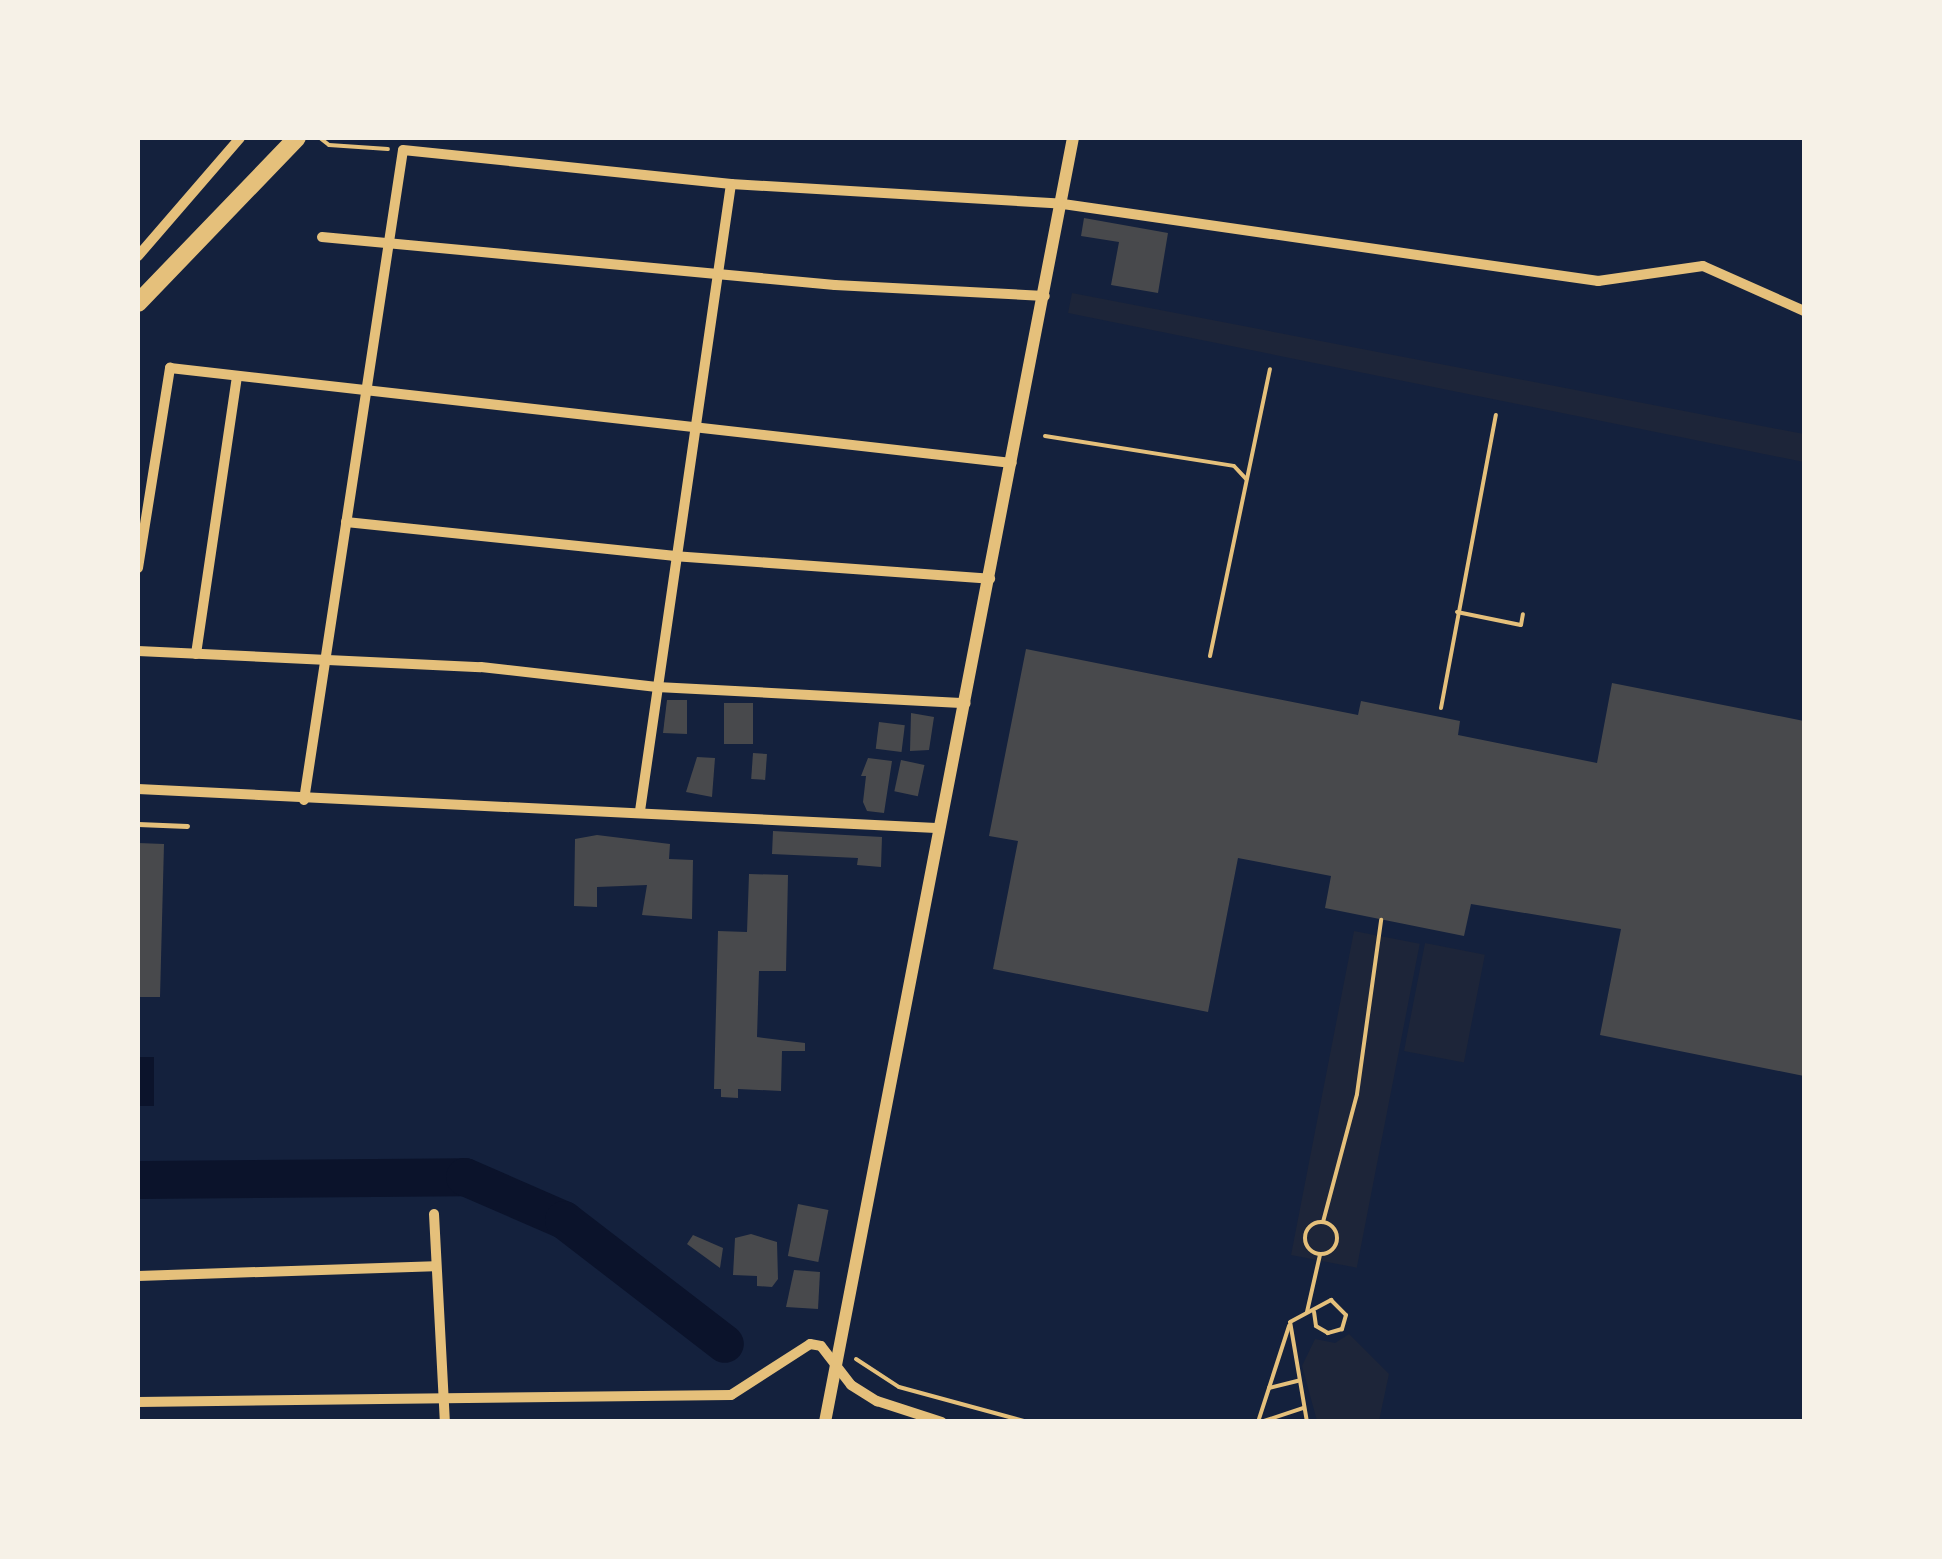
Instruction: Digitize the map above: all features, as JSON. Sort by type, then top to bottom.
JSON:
[{"type":"highway","points":[[138,303],[295,140]]},
{"type":"street","points":[[138,256],[240,138]]},
{"type":"street","points":[[825,1422],[833,1362],[936,828],[966,704],[1073,138]]},
{"type":"street","points":[[304,800],[403,150],[731,184],[1062,204],[1598,281],[1703,266],[1743,278],[1804,311]]},
{"type":"street","points":[[640,812],[673,556],[731,184]]},
{"type":"street","points":[[322,238],[1045,296]]},
{"type":"street","points":[[138,568],[170,368],[1012,464]]},
{"type":"street","points":[[196,654],[238,376]]},
{"type":"street","points":[[346,522],[673,556],[990,579]]},
{"type":"street","points":[[138,651],[481,667],[657,687],[966,704]]},
{"type":"street","points":[[138,789],[936,828]]},
{"type":"street","points":[[434,1214],[445,1422]]},
{"type":"street","points":[[138,1276],[434,1266]]},
{"type":"street","points":[[138,1402],[730,1395],[803,1346],[821,1346],[851,1385],[878,1401],[942,1422]]},
{"type":"lane","points":[[138,824],[187,826]]},
{"type":"path","points":[[320,138],[329,145],[403,150]]},
{"type":"path","points":[[1210,656],[1270,369]]},
{"type":"path","points":[[1441,708],[1496,415]]},
{"type":"path","points":[[1045,436],[1234,466],[1246,479]]},
{"type":"path","points":[[1457,612],[1520,625],[1522,614]]},
{"type":"path","points":[[1320,1254],[1304,1237],[1323,1222],[1358,1094],[1381,920]]},
{"type":"path","points":[[1320,1254],[1330,1252],[1337,1235],[1323,1222]]},
{"type":"path","points":[[1307,1312],[1320,1254]]},
{"type":"path","points":[[1260,1422],[1290,1322],[1332,1300],[1344,1308],[1346,1322],[1335,1333],[1321,1331],[1314,1312]]},
{"type":"path","points":[[1290,1322],[1307,1422]]},
{"type":"path","points":[[849,1352],[900,1387],[1028,1422]]},
{"type":"path","points":[[1269,1388],[1298,1381]]},
{"type":"path","points":[[1260,1422],[1303,1408]]},
{"type":"shaded area","points":[[1072,293],[1804,434],[1804,462],[1068,313]]},
{"type":"shaded area","points":[[1354,931],[1420,944],[1357,1268],[1291,1255]]},
{"type":"shaded area","points":[[1425,943],[1485,955],[1464,1063],[1404,1051]]},
{"type":"shaded area","points":[[138,1057],[154,1057],[154,1106],[138,1106]]},
{"type":"shaded area","points":[[1349,1334],[1389,1374],[1379,1421],[1317,1421],[1302,1366],[1315,1339],[1335,1343]]},
{"type":"building","points":[[1084,218],[1168,233],[1158,293],[1111,285],[1119,242],[1081,236]]},
{"type":"building","points":[[1026,649],[1358,715],[1361,701],[1460,721],[1458,735],[1597,763],[1612,683],[1804,721],[1804,1076],[1600,1035],[1621,929],[1471,904],[1464,936],[1325,908],[1331,876],[1238,858],[1208,1012],[993,969],[1018,841],[989,836]]},
{"type":"building","points":[[667,700],[687,700],[687,734],[663,733]]},
{"type":"building","points":[[724,703],[753,703],[753,744],[724,744]]},
{"type":"building","points":[[911,713],[934,717],[929,750],[910,751]]},
{"type":"building","points":[[879,722],[905,725],[902,752],[876,749]]},
{"type":"building","points":[[753,753],[767,754],[765,780],[751,779]]},
{"type":"building","points":[[697,757],[715,758],[712,797],[686,792]]},
{"type":"building","points":[[868,758],[892,761],[884,813],[867,811],[863,802],[866,776],[861,776]]},
{"type":"building","points":[[901,760],[924,765],[918,796],[894,791]]},
{"type":"building","points":[[773,831],[882,837],[881,867],[857,865],[858,858],[772,854]]},
{"type":"building","points":[[597,835],[670,844],[669,859],[693,860],[692,919],[642,915],[647,885],[597,887],[597,907],[574,906],[575,839]]},
{"type":"building","points":[[138,843],[164,844],[160,997],[138,997]]},
{"type":"building","points":[[749,874],[788,875],[786,971],[759,971],[757,1037],[805,1043],[805,1051],[782,1051],[781,1091],[738,1089],[738,1098],[721,1097],[721,1089],[714,1089],[718,931],[747,932]]},
{"type":"building","points":[[798,1204],[828,1210],[818,1262],[788,1256]]},
{"type":"building","points":[[751,1234],[777,1242],[778,1279],[772,1287],[757,1286],[757,1276],[733,1275],[735,1238]]},
{"type":"building","points":[[693,1235],[723,1248],[720,1268],[687,1244]]},
{"type":"building","points":[[794,1270],[820,1272],[818,1309],[786,1307]]},
{"type":"waterway","points":[[138,1180],[465,1177],[564,1220],[725,1344]]}]
